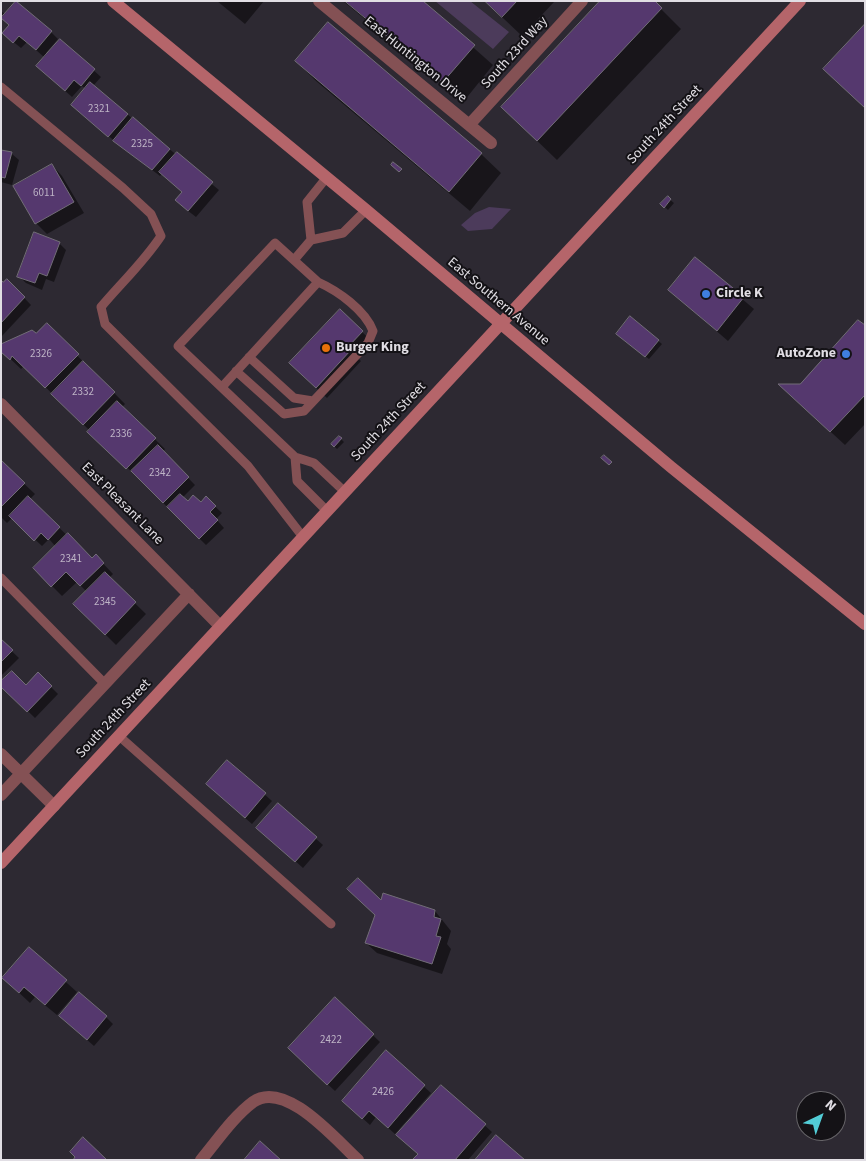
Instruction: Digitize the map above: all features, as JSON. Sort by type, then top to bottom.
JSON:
[{"type":"main road","name":"East Southern Avenue","points":[[113,1],[327,177],[671,467],[865,624]]},
{"type":"main road","name":"South 24th Street","points":[[1,863],[800,1]]},
{"type":"street","name":"East Huntington Drive","points":[[319,1],[492,144]]},
{"type":"street","name":"South 23rd Way","points":[[470,124],[581,1]]},
{"type":"street","name":"East Pleasant Lane","points":[[1,404],[220,626]]},
{"type":"street","points":[[1,795],[189,594]]},
{"type":"street","points":[[1,754],[54,806]]},
{"type":"street","points":[[201,1160],[255,1101],[272,1097],[287,1100],[302,1109],[358,1160]]},
{"type":"lane","points":[[1,87],[124,188],[151,214],[161,236],[145,261],[122,281],[101,307],[106,324],[248,466],[303,537]]},
{"type":"lane","points":[[311,240],[307,202],[327,177]]},
{"type":"lane","points":[[294,260],[311,240],[343,234],[366,210]]},
{"type":"lane","points":[[236,371],[284,414],[304,411],[368,343],[373,331],[369,321],[332,288],[318,282],[275,243],[178,346],[294,457],[314,463],[345,492]]},
{"type":"lane","points":[[222,387],[318,282]]},
{"type":"lane","points":[[249,357],[294,398],[313,401]]},
{"type":"lane","points":[[294,457],[297,482],[327,511]]},
{"type":"lane","points":[[1,578],[104,684]]},
{"type":"lane","points":[[119,736],[331,924]]},
{"type":"shaded area","points":[[435,1],[470,1],[509,32],[493,49]]},
{"type":"shaded area","points":[[489,207],[511,209],[492,229],[468,231],[461,225],[475,213]]},
{"type":"building","points":[[16,1],[52,31],[36,50],[19,36],[13,43],[2,33],[9,25],[1,18]]},
{"type":"building","points":[[345,1],[423,1],[475,45],[443,82]]},
{"type":"building","points":[[485,1],[517,1],[502,17]]},
{"type":"building","points":[[600,1],[655,1],[662,8],[537,141],[501,107]]},
{"type":"building","points":[[328,22],[482,153],[449,192],[295,61]]},
{"type":"building","points":[[865,24],[865,108],[823,69]]},
{"type":"building","points":[[60,39],[95,69],[81,86],[74,80],[65,91],[36,66]]},
{"type":"building","points":[[90,82],[128,114],[108,137],[71,105]]},
{"type":"building","points":[[133,117],[170,149],[152,170],[113,141]]},
{"type":"building","points":[[1,150],[12,152],[5,178],[1,177]]},
{"type":"building","points":[[177,152],[213,182],[188,211],[175,200],[182,192],[159,172]]},
{"type":"building","points":[[393,162],[402,169],[399,172],[391,165]]},
{"type":"building","points":[[52,164],[74,202],[35,224],[13,186]]},
{"type":"building","points":[[668,196],[671,199],[664,208],[660,204]]},
{"type":"building","points":[[34,232],[60,242],[47,276],[39,273],[35,283],[17,277]]},
{"type":"building","name":"Circle K","points":[[695,257],[744,297],[717,331],[668,290]]},
{"type":"building","points":[[7,279],[25,297],[1,323],[1,280],[3,282]]},
{"type":"building","name":"Burger King","points":[[340,309],[363,331],[348,347],[351,350],[316,388],[289,363]]},
{"type":"building","points":[[630,316],[659,340],[645,357],[616,334]]},
{"type":"building","name":"AutoZone","points":[[858,320],[865,325],[865,395],[830,432],[778,384],[800,384]]},
{"type":"building","points":[[47,323],[79,354],[45,388],[12,356],[10,360],[1,352],[1,344],[32,330],[36,333]]},
{"type":"building","points":[[83,361],[115,392],[83,425],[51,394]]},
{"type":"building","points":[[117,401],[156,438],[126,469],[87,432]]},
{"type":"building","points":[[339,436],[342,438],[334,447],[331,444]]},
{"type":"building","points":[[158,445],[189,477],[163,503],[131,471]]},
{"type":"building","points":[[604,455],[612,462],[609,465],[601,458]]},
{"type":"building","points":[[1,460],[25,483],[1,507]]},
{"type":"building","points":[[180,494],[188,501],[193,495],[201,502],[206,496],[216,506],[210,512],[218,520],[199,539],[167,507]]},
{"type":"building","points":[[28,496],[60,527],[48,540],[41,533],[34,541],[9,516]]},
{"type":"building","points":[[68,533],[92,558],[96,554],[104,563],[80,586],[66,572],[51,587],[33,568]]},
{"type":"building","points":[[105,572],[136,602],[105,635],[73,604]]},
{"type":"building","points":[[1,639],[13,650],[1,662]]},
{"type":"building","points":[[12,671],[26,685],[38,672],[52,686],[27,712],[1,687],[1,681]]},
{"type":"building","points":[[227,760],[266,793],[245,818],[206,784]]},
{"type":"building","points":[[278,803],[317,837],[295,862],[256,828]]},
{"type":"building","points":[[358,878],[381,900],[383,893],[435,910],[434,917],[441,919],[436,936],[441,937],[432,964],[365,943],[375,915],[347,889]]},
{"type":"building","points":[[29,947],[67,980],[45,1005],[24,987],[19,993],[2,978]]},
{"type":"building","points":[[79,992],[107,1016],[87,1040],[59,1016]]},
{"type":"building","points":[[335,997],[374,1034],[327,1085],[288,1048]]},
{"type":"building","points":[[386,1050],[425,1085],[388,1128],[369,1111],[362,1119],[342,1101]]},
{"type":"building","points":[[441,1085],[486,1124],[455,1160],[412,1160],[418,1154],[396,1135]]},
{"type":"building","points":[[496,1135],[525,1160],[475,1160]]},
{"type":"building","points":[[83,1137],[107,1160],[73,1160],[75,1157],[70,1152]]},
{"type":"building","points":[[260,1141],[281,1160],[244,1160]]},
{"type":"place","name":"Circle K","points":[[706,294]]},
{"type":"place","name":"Burger King","points":[[326,348]]},
{"type":"place","name":"AutoZone","points":[[846,354]]}]
